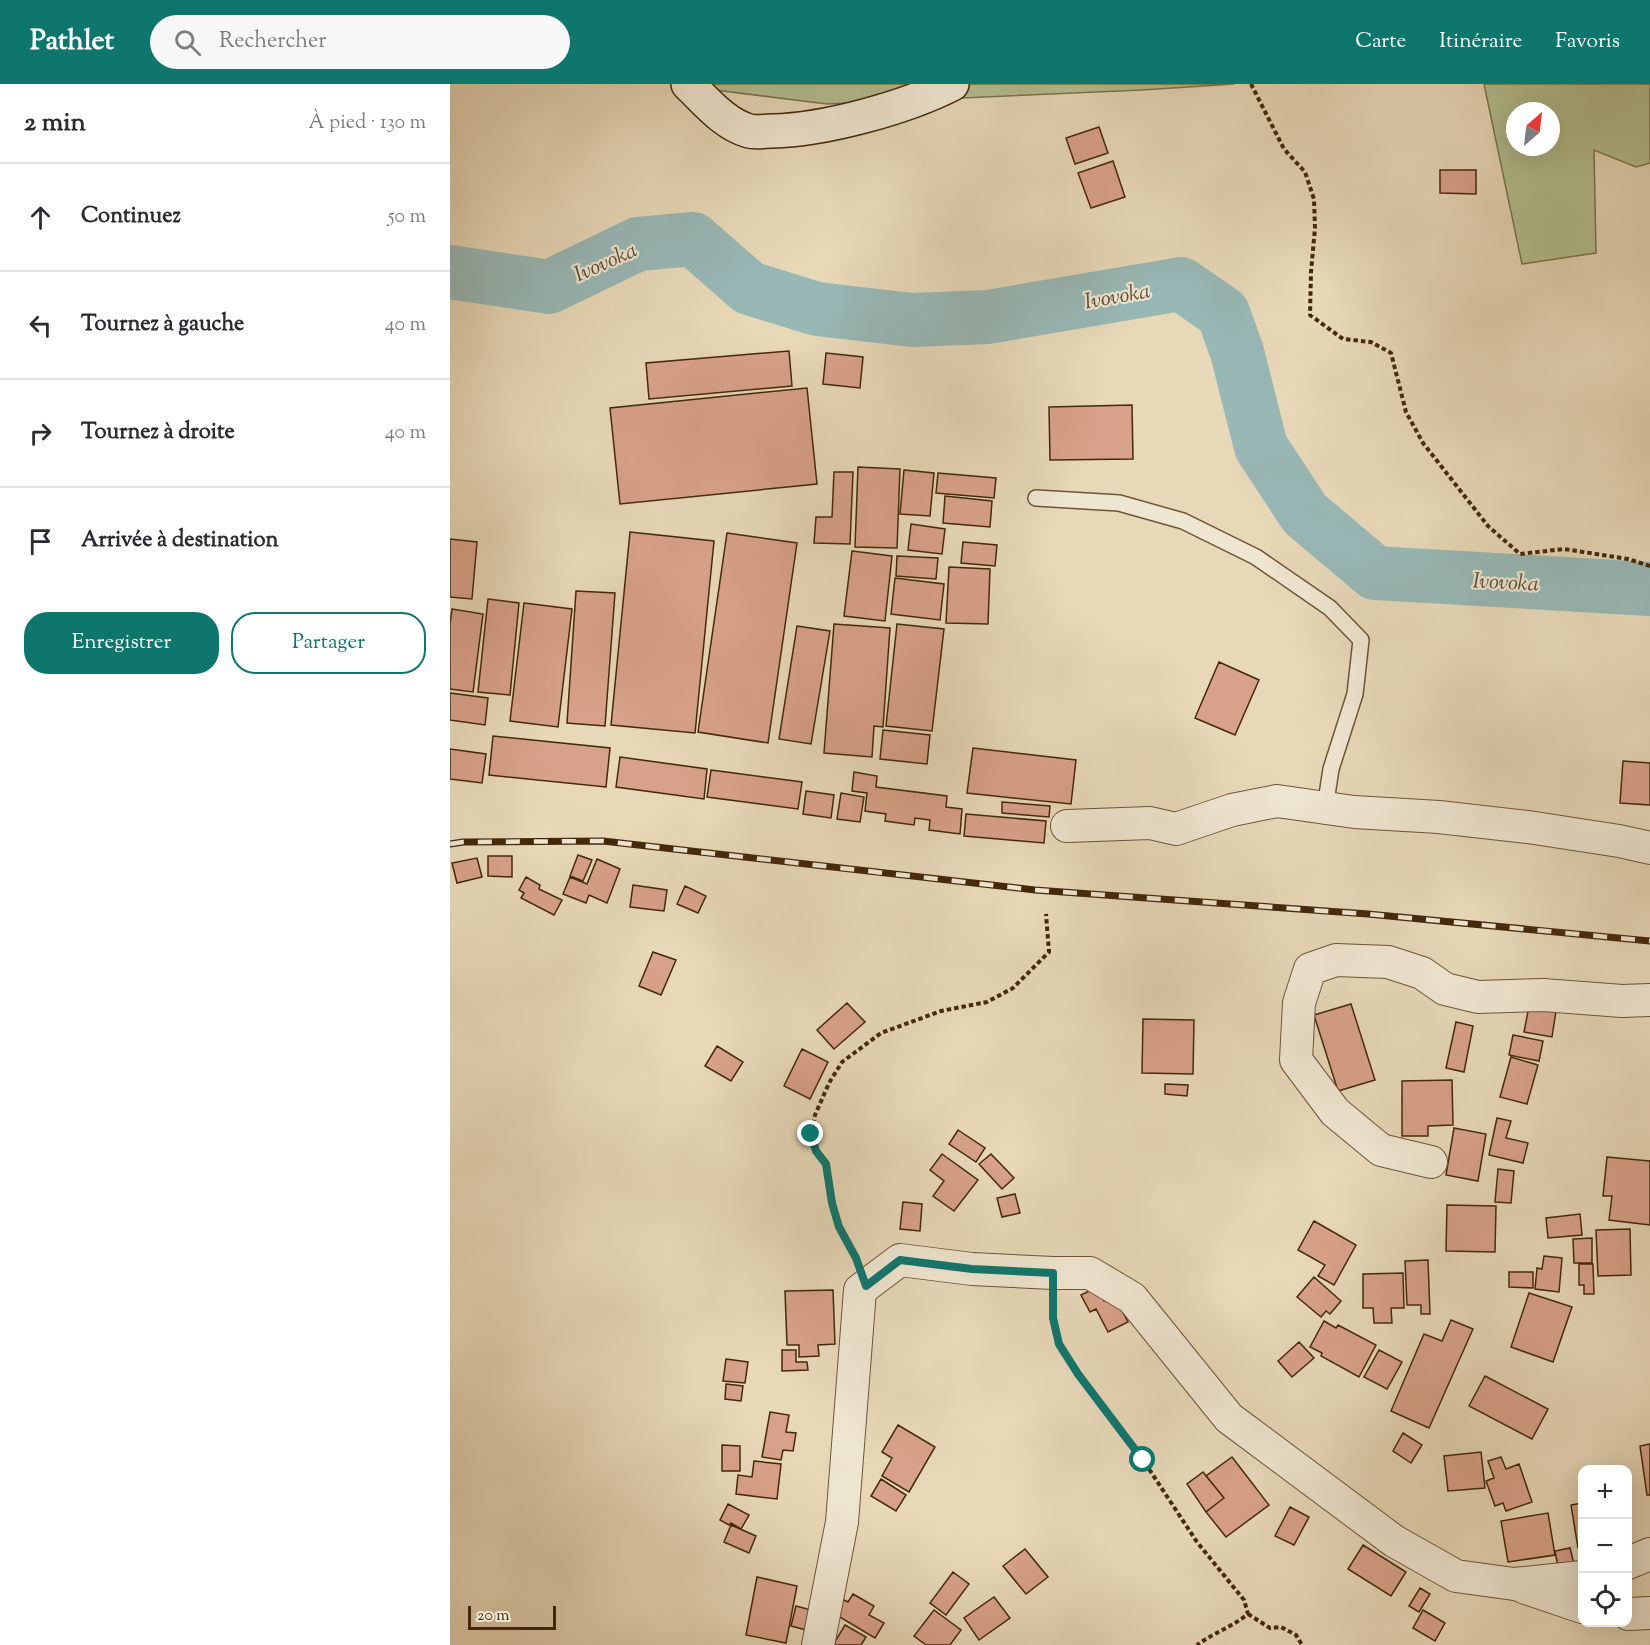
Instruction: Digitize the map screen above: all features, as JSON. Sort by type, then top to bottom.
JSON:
[{"type":"street","points":[[688,84],[725,119],[750,131],[791,130],[853,118],[933,93],[952,84]]},
{"type":"street","points":[[1067,826],[1150,824],[1176,829],[1232,810],[1277,801],[1354,812],[1440,817],[1528,827],[1650,848]]},
{"type":"street","points":[[1431,1162],[1381,1150],[1335,1112],[1296,1060],[1299,1003],[1310,969],[1336,960],[1388,962],[1422,973],[1445,989],[1478,997],[1543,995],[1622,1001],[1650,1000]]},
{"type":"street","points":[[818,1645],[843,1522],[860,1290],[900,1260],[972,1269],[1090,1273],[1132,1298],[1229,1418],[1394,1541],[1456,1576],[1514,1584],[1578,1606]]},
{"type":"street","points":[[1632,1561],[1650,1554]]},
{"type":"street","points":[[1514,1584],[1578,1577]]},
{"type":"street","points":[[1632,1614],[1650,1613]]},
{"type":"lane","points":[[1036,498],[1119,503],[1184,521],[1256,557],[1330,608],[1361,640],[1355,694],[1331,768],[1325,808]]},
{"type":"path","points":[[1251,84],[1284,149],[1305,171],[1314,199],[1315,228],[1310,315],[1343,339],[1371,342],[1391,353],[1406,412],[1423,443],[1488,526],[1520,554],[1564,549],[1629,559],[1650,566]]},
{"type":"path","points":[[866,1286],[856,1258],[839,1227],[832,1203],[826,1164],[816,1151],[811,1134],[815,1115],[829,1083],[842,1062],[881,1033],[941,1011],[987,1002],[1013,988],[1049,952],[1046,914]]},
{"type":"path","points":[[1053,1273],[1053,1318],[1059,1344],[1078,1374],[1143,1460],[1197,1542],[1244,1600],[1248,1614],[1270,1628],[1281,1627],[1296,1635],[1302,1645]]},
{"type":"path","points":[[1197,1645],[1206,1638],[1234,1625],[1248,1614]]},
{"type":"green space","points":[[711,84],[1234,84],[827,104],[715,90]]},
{"type":"green space","points":[[1484,84],[1650,84],[1650,163],[1636,167],[1594,150],[1596,253],[1522,264]]},
{"type":"building","points":[[1099,127],[1108,153],[1075,164],[1066,138]]},
{"type":"building","points":[[1113,161],[1125,197],[1091,208],[1078,173]]},
{"type":"building","points":[[1440,170],[1476,170],[1476,194],[1440,193]]},
{"type":"building","points":[[789,351],[792,386],[649,399],[646,363]]},
{"type":"building","points":[[826,353],[863,357],[860,388],[823,384]]},
{"type":"building","points":[[807,388],[817,484],[620,504],[610,408]]},
{"type":"building","points":[[1132,405],[1133,459],[1050,460],[1049,407]]},
{"type":"building","points":[[858,467],[900,469],[897,548],[855,547]]},
{"type":"building","points":[[904,470],[934,473],[930,516],[900,514]]},
{"type":"building","points":[[834,472],[853,472],[850,544],[814,543],[816,517],[832,517]]},
{"type":"building","points":[[938,473],[996,478],[994,498],[936,493]]},
{"type":"building","points":[[945,496],[992,501],[990,527],[943,523]]},
{"type":"building","points":[[911,524],[945,529],[942,554],[908,550]]},
{"type":"building","points":[[630,532],[714,541],[695,733],[611,725]]},
{"type":"building","points":[[727,533],[797,543],[768,743],[698,732]]},
{"type":"building","points":[[450,539],[477,542],[472,599],[450,597]]},
{"type":"building","points":[[963,542],[997,545],[995,566],[961,563]]},
{"type":"building","points":[[852,551],[892,556],[885,621],[844,616]]},
{"type":"building","points":[[897,556],[938,558],[936,579],[896,576]]},
{"type":"building","points":[[949,567],[990,569],[988,624],[946,623]]},
{"type":"building","points":[[895,578],[944,584],[940,620],[891,614]]},
{"type":"building","points":[[576,591],[615,593],[605,726],[567,723]]},
{"type":"building","points":[[488,599],[519,603],[510,695],[478,692]]},
{"type":"building","points":[[524,603],[572,609],[558,727],[510,721]]},
{"type":"building","points":[[452,609],[483,614],[473,692],[450,689]]},
{"type":"building","points":[[834,624],[890,628],[883,727],[874,726],[872,757],[824,753]]},
{"type":"building","points":[[897,624],[944,629],[932,731],[886,726]]},
{"type":"building","points":[[797,626],[830,631],[811,744],[779,739]]},
{"type":"building","points":[[1219,662],[1259,680],[1235,735],[1195,718]]},
{"type":"building","points":[[450,693],[488,698],[485,725],[450,720]]},
{"type":"building","points":[[883,730],[930,735],[927,764],[880,759]]},
{"type":"building","points":[[493,736],[610,748],[606,787],[489,775]]},
{"type":"building","points":[[973,748],[1076,760],[1071,804],[967,793]]},
{"type":"building","points":[[450,749],[486,754],[482,783],[450,779]]},
{"type":"building","points":[[620,757],[707,769],[704,799],[616,787]]},
{"type":"building","points":[[1623,761],[1650,763],[1650,805],[1620,803]]},
{"type":"building","points":[[711,770],[802,782],[798,809],[707,797]]},
{"type":"building","points":[[854,772],[877,776],[876,787],[947,796],[946,807],[962,809],[960,834],[929,830],[930,820],[915,818],[914,825],[885,821],[886,814],[865,811],[867,793],[852,791]]},
{"type":"building","points":[[806,791],[834,795],[831,818],[803,814]]},
{"type":"building","points":[[841,793],[864,797],[860,822],[837,819]]},
{"type":"building","points":[[1002,802],[1050,806],[1049,817],[1002,813]]},
{"type":"building","points":[[966,814],[1046,821],[1044,843],[964,836]]},
{"type":"building","points":[[578,855],[592,860],[583,881],[570,876]]},
{"type":"building","points":[[488,856],[512,856],[512,877],[488,876]]},
{"type":"building","points":[[477,858],[482,877],[457,883],[452,863]]},
{"type":"building","points":[[597,859],[620,869],[607,903],[589,895],[586,903],[563,894],[570,877],[587,884]]},
{"type":"building","points":[[526,877],[540,885],[539,889],[562,900],[554,915],[521,898],[524,893],[519,890]]},
{"type":"building","points":[[633,885],[667,890],[664,911],[630,907]]},
{"type":"building","points":[[685,886],[706,896],[698,913],[677,904]]},
{"type":"building","points":[[653,952],[676,960],[661,995],[639,986]]},
{"type":"building","points":[[847,1003],[865,1022],[834,1049],[817,1030]]},
{"type":"building","points":[[1351,1004],[1375,1080],[1338,1091],[1314,1015]]},
{"type":"building","points":[[1529,1006],[1556,1011],[1552,1037],[1524,1032]]},
{"type":"building","points":[[1143,1019],[1194,1020],[1193,1074],[1142,1073]]},
{"type":"building","points":[[1456,1022],[1473,1026],[1464,1072],[1446,1068]]},
{"type":"building","points":[[1513,1035],[1543,1041],[1539,1061],[1509,1055]]},
{"type":"building","points":[[717,1046],[743,1062],[731,1081],[705,1066]]},
{"type":"building","points":[[802,1049],[828,1062],[810,1099],[784,1086]]},
{"type":"building","points":[[1511,1057],[1538,1065],[1527,1104],[1500,1097]]},
{"type":"building","points":[[1452,1080],[1453,1125],[1428,1126],[1428,1136],[1402,1136],[1402,1081]]},
{"type":"building","points":[[1165,1084],[1188,1085],[1187,1096],[1165,1094]]},
{"type":"building","points":[[1497,1118],[1511,1121],[1506,1138],[1528,1143],[1523,1163],[1489,1155]]},
{"type":"building","points":[[1454,1128],[1486,1134],[1478,1181],[1446,1175]]},
{"type":"building","points":[[958,1130],[985,1148],[976,1162],[949,1144]]},
{"type":"building","points":[[942,1154],[978,1180],[954,1211],[933,1196],[944,1181],[930,1170]]},
{"type":"building","points":[[991,1154],[1014,1178],[1002,1189],[979,1164]]},
{"type":"building","points":[[1607,1157],[1650,1161],[1650,1225],[1609,1220],[1612,1196],[1603,1196]]},
{"type":"building","points":[[1498,1169],[1514,1171],[1511,1203],[1495,1202]]},
{"type":"building","points":[[1015,1194],[1020,1213],[1002,1217],[997,1198]]},
{"type":"building","points":[[903,1202],[922,1204],[920,1231],[900,1229]]},
{"type":"building","points":[[1447,1205],[1496,1206],[1495,1252],[1446,1251]]},
{"type":"building","points":[[1580,1214],[1582,1235],[1548,1238],[1546,1218]]},
{"type":"building","points":[[1314,1221],[1356,1245],[1334,1285],[1318,1276],[1325,1265],[1298,1250]]},
{"type":"building","points":[[1630,1229],[1631,1275],[1598,1276],[1596,1230]]},
{"type":"building","points":[[1592,1238],[1592,1263],[1574,1263],[1573,1239]]},
{"type":"building","points":[[1544,1256],[1562,1258],[1559,1292],[1535,1289],[1537,1268],[1542,1269]]},
{"type":"building","points":[[1428,1260],[1430,1314],[1421,1314],[1421,1305],[1407,1305],[1405,1261]]},
{"type":"building","points":[[1579,1264],[1593,1264],[1594,1294],[1584,1294],[1584,1285],[1579,1285]]},
{"type":"building","points":[[1509,1272],[1533,1272],[1533,1288],[1509,1287]]},
{"type":"building","points":[[1403,1273],[1404,1308],[1391,1308],[1392,1323],[1374,1323],[1373,1308],[1363,1308],[1363,1274]]},
{"type":"building","points":[[1314,1277],[1341,1301],[1330,1314],[1326,1311],[1321,1317],[1297,1297]]},
{"type":"building","points":[[1097,1287],[1104,1301],[1114,1296],[1128,1322],[1108,1332],[1096,1309],[1090,1312],[1081,1295]]},
{"type":"building","points":[[833,1290],[835,1344],[818,1345],[819,1356],[799,1357],[799,1345],[787,1345],[785,1291]]},
{"type":"building","points":[[1529,1293],[1572,1307],[1553,1362],[1511,1347]]},
{"type":"building","points":[[1451,1320],[1473,1329],[1429,1428],[1391,1411],[1424,1334],[1442,1341]]},
{"type":"building","points":[[1324,1321],[1336,1328],[1338,1325],[1376,1345],[1359,1377],[1321,1356],[1322,1353],[1310,1347]]},
{"type":"building","points":[[1299,1342],[1314,1358],[1292,1377],[1278,1361]]},
{"type":"building","points":[[782,1350],[796,1350],[796,1362],[807,1362],[808,1370],[782,1371]]},
{"type":"building","points":[[1379,1350],[1402,1362],[1387,1389],[1364,1377]]},
{"type":"building","points":[[726,1359],[748,1362],[745,1383],[723,1381]]},
{"type":"building","points":[[1485,1376],[1548,1409],[1532,1439],[1469,1406]]},
{"type":"building","points":[[726,1384],[743,1386],[741,1401],[725,1399]]},
{"type":"building","points":[[770,1412],[789,1415],[786,1432],[796,1433],[793,1451],[783,1450],[781,1460],[762,1457]]},
{"type":"building","points":[[898,1425],[935,1447],[909,1492],[882,1476],[892,1458],[882,1452]]},
{"type":"building","points":[[1403,1433],[1422,1445],[1411,1463],[1393,1451]]},
{"type":"building","points":[[1650,1444],[1650,1495],[1647,1495],[1640,1446]]},
{"type":"building","points":[[722,1445],[740,1446],[740,1471],[722,1471]]},
{"type":"building","points":[[1481,1452],[1485,1488],[1448,1491],[1444,1456]]},
{"type":"building","points":[[1232,1457],[1269,1505],[1226,1537],[1206,1512],[1224,1498],[1206,1476]]},
{"type":"building","points":[[1501,1457],[1506,1469],[1519,1464],[1532,1502],[1506,1511],[1503,1503],[1495,1506],[1486,1481],[1494,1478],[1488,1461]]},
{"type":"building","points":[[754,1461],[781,1464],[777,1499],[736,1494],[738,1475],[752,1477]]},
{"type":"building","points":[[1203,1472],[1224,1498],[1206,1512],[1187,1484]]},
{"type":"building","points":[[881,1479],[906,1495],[896,1511],[871,1496]]},
{"type":"building","points":[[728,1504],[749,1515],[741,1529],[720,1520]]},
{"type":"building","points":[[1578,1504],[1578,1548],[1571,1505]]},
{"type":"building","points":[[1290,1507],[1309,1517],[1294,1545],[1275,1536]]},
{"type":"building","points":[[1548,1513],[1555,1555],[1508,1562],[1501,1521]]},
{"type":"building","points":[[731,1525],[756,1536],[749,1553],[724,1542]]},
{"type":"building","points":[[1363,1545],[1406,1572],[1391,1596],[1348,1569]]},
{"type":"building","points":[[1570,1548],[1574,1564],[1558,1567],[1555,1551]]},
{"type":"building","points":[[1025,1549],[1048,1577],[1026,1594],[1003,1566]]},
{"type":"building","points":[[953,1572],[969,1584],[946,1615],[930,1603]]},
{"type":"building","points":[[757,1577],[797,1586],[786,1643],[746,1635]]},
{"type":"building","points":[[1420,1588],[1430,1594],[1419,1612],[1409,1606]]},
{"type":"building","points":[[853,1594],[874,1606],[869,1615],[884,1623],[875,1638],[833,1613],[842,1599],[848,1602]]},
{"type":"building","points":[[994,1597],[1010,1618],[979,1640],[964,1618]]},
{"type":"building","points":[[796,1606],[811,1610],[806,1630],[791,1626]]},
{"type":"building","points":[[934,1610],[961,1630],[950,1645],[926,1645],[914,1636]]},
{"type":"building","points":[[1423,1610],[1445,1623],[1435,1641],[1413,1628]]},
{"type":"building","points":[[845,1625],[866,1637],[861,1645],[833,1645]]},
{"type":"waterway","name":"Ivovoka","points":[[450,272],[549,287],[638,244],[693,239],[749,288],[817,309],[912,320],[988,317],[1181,284],[1223,313],[1237,352],[1261,447],[1305,514],[1375,573],[1650,589]]},
{"type":"railway","points":[[450,844],[603,841],[1035,890],[1368,914],[1650,941]]},
{"type":"route","points":[[811,1134],[816,1151],[826,1164],[832,1203],[839,1227],[856,1258],[866,1286],[900,1260],[972,1269],[1053,1273],[1053,1318],[1059,1344],[1078,1374],[1143,1460]]}]
